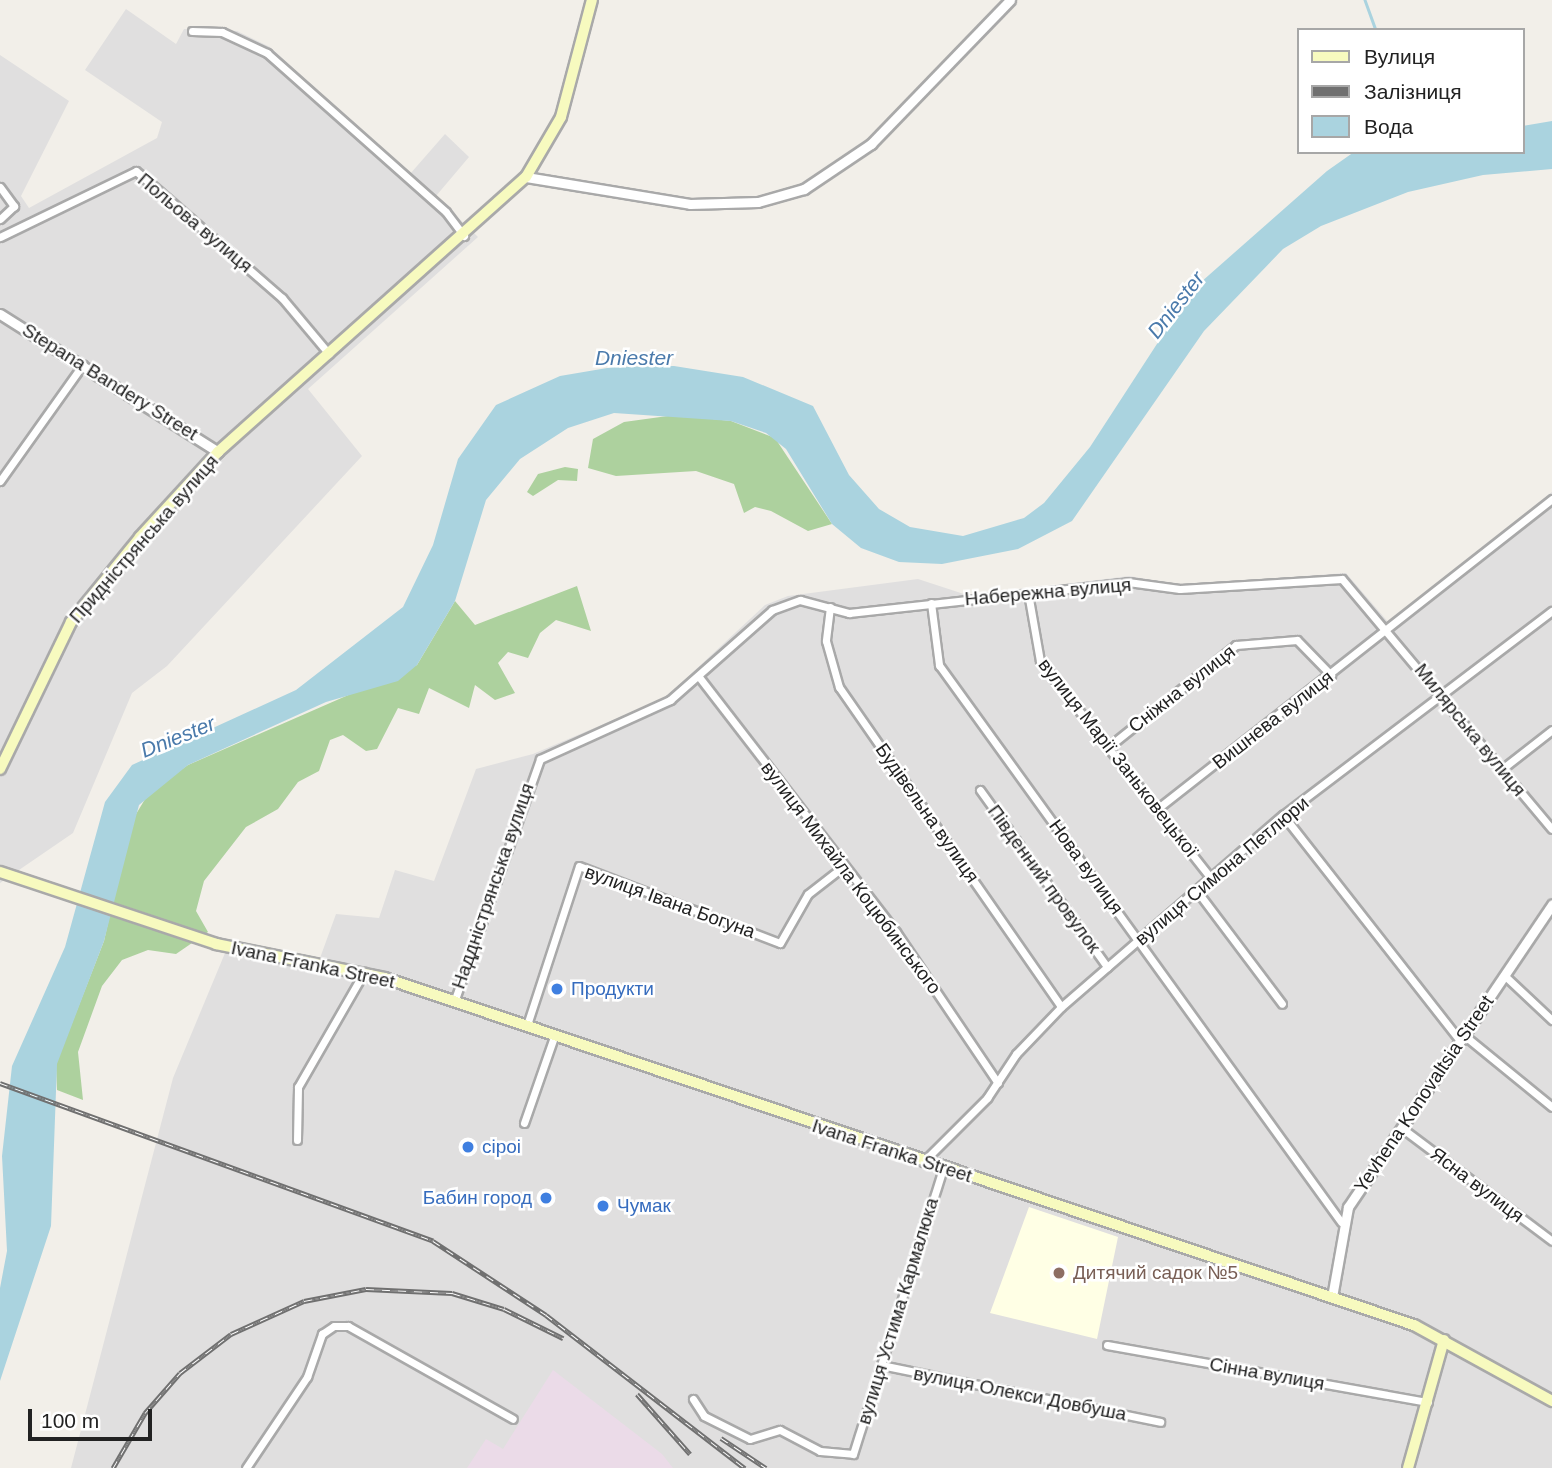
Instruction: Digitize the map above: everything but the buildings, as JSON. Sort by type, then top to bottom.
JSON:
[{"type":"main road","name":"Придністрянська вулиця","points":[[0,769],[71,622],[218,452],[464,236],[526,177],[561,117],[592,0]]},
{"type":"main road","name":"Ivana Franka Street","points":[[0,872],[216,944],[364,972],[555,1034],[922,1162],[1332,1297],[1444,1340],[1552,1401]]},
{"type":"main road","points":[[1408,1468],[1444,1340]]},
{"type":"street","points":[[526,177],[690,204],[758,202],[804,189],[871,144],[1010,0]]},
{"type":"street","points":[[192,31],[222,32],[267,53],[446,212],[464,236]]},
{"type":"street","name":"Польова вулиця","points":[[0,237],[135,171],[282,298],[329,354]]},
{"type":"street","points":[[0,187],[14,206],[0,219]]},
{"type":"street","name":"Stepana Bandery Street","points":[[0,314],[83,364],[218,452]]},
{"type":"street","points":[[0,481],[83,364]]},
{"type":"street","name":"Вишнева вулиця","points":[[1157,809],[1389,630],[1552,499]]},
{"type":"street","name":"Набережна вулиця","points":[[813,601],[849,613],[1128,582],[1181,589],[1335,578],[1350,585],[1389,630]]},
{"type":"street","name":"вулиця Марії Заньковецької","points":[[1028,593],[1040,661],[1211,878]]},
{"type":"street","name":"Наддністрянська вулиця","points":[[454,1002],[540,760],[651,711],[699,677],[772,610],[813,601]]},
{"type":"street","name":"Нова вулиця","points":[[931,603],[939,665],[1341,1222]]},
{"type":"street","name":"Будівельна вулиця","points":[[830,607],[826,641],[839,687],[1061,1007]]},
{"type":"street","name":"вулиця Симона Петлюри","points":[[922,1162],[998,1083],[1016,1054],[1061,1007],[1283,816],[1552,611]]},
{"type":"street","name":"Милярська вулиця","points":[[1389,630],[1552,830]]},
{"type":"street","name":"Сніжна вулиця","points":[[1107,748],[1236,645],[1297,640],[1331,675]]},
{"type":"street","name":"вулиця Михайла Коцюбинського","points":[[699,677],[844,866],[998,1083]]},
{"type":"street","points":[[1502,769],[1552,730]]},
{"type":"street","name":"Південний провулок","points":[[980,790],[1107,967]]},
{"type":"street","points":[[1283,816],[1463,1039],[1552,1107]]},
{"type":"street","name":"вулиця Івана Богуна","points":[[527,1026],[579,866],[780,943],[808,894],[844,866]]},
{"type":"street","points":[[1196,891],[1282,1003]]},
{"type":"street","name":"Yevhena Konovaltsia Street","points":[[1332,1297],[1341,1222],[1552,904]]},
{"type":"street","points":[[297,1140],[298,1087],[364,972]]},
{"type":"street","points":[[1504,975],[1552,1020]]},
{"type":"street","points":[[524,1123],[555,1034]]},
{"type":"street","name":"Ясна вулиця","points":[[1403,1129],[1552,1241]]},
{"type":"street","name":"вулиця Устима Кармалюка","points":[[693,1399],[704,1416],[750,1438],[780,1430],[820,1451],[853,1454],[943,1168]]},
{"type":"street","points":[[246,1468],[307,1377],[322,1334],[334,1326],[348,1326],[513,1419]]},
{"type":"street","name":"Сінна вулиця","points":[[1107,1345],[1428,1402]]},
{"type":"street","name":"вулиця Олекси Довбуша","points":[[881,1366],[1160,1422]]},
{"type":"shaded area","points":[[126,9],[176,44],[184,29],[237,31],[270,47],[410,174],[445,134],[469,157],[436,196],[478,237],[308,389],[362,456],[167,666],[132,693],[73,833],[0,883],[0,55],[69,101],[21,196],[29,208],[157,138],[162,122],[85,70]]},
{"type":"shaded area","points":[[1552,492],[1552,1468],[71,1468],[173,1078],[230,941],[320,958],[336,914],[379,918],[395,870],[434,881],[476,769],[533,754],[665,698],[765,605],[788,596],[918,579],[970,596],[1129,576],[1182,585],[1346,573],[1389,623]]},
{"type":"shaded area","name":"Дитячий садок №5","points":[[1029,1207],[1118,1237],[1097,1339],[990,1313]]},
{"type":"shaded area","points":[[553,1370],[662,1454],[673,1468],[467,1468],[486,1439],[503,1449]]},
{"type":"green space","points":[[675,415],[731,421],[775,438],[832,524],[808,531],[771,511],[755,507],[744,513],[734,484],[696,471],[616,476],[588,468],[593,439],[624,422]]},
{"type":"green space","points":[[565,467],[578,469],[577,481],[558,480],[533,496],[527,492],[538,474]]},
{"type":"green space","points":[[577,586],[591,631],[556,620],[540,633],[528,658],[508,652],[498,663],[515,693],[495,700],[475,685],[469,708],[429,688],[419,714],[398,708],[377,749],[366,751],[343,735],[330,740],[319,771],[298,782],[278,809],[246,827],[204,881],[196,911],[208,932],[176,954],[148,950],[122,960],[102,986],[78,1052],[83,1100],[57,1090],[56,1064],[104,941],[130,824],[150,791],[188,765],[417,665],[455,601],[475,625]]},
{"type":"water","points":[[1552,121],[1552,169],[1483,175],[1408,192],[1321,226],[1283,249],[1204,331],[1072,521],[1018,549],[942,564],[899,562],[861,548],[832,524],[786,449],[766,433],[731,421],[614,413],[568,428],[520,459],[486,500],[455,601],[417,665],[398,681],[326,702],[188,765],[139,805],[104,941],[57,1064],[51,1226],[0,1381],[0,1288],[7,1251],[2,1156],[12,1066],[65,947],[105,802],[132,765],[296,690],[403,607],[433,545],[458,459],[496,405],[560,376],[613,367],[674,366],[743,377],[813,406],[849,475],[879,509],[910,527],[963,536],[1024,518],[1044,503],[1090,447],[1192,290],[1327,171],[1351,154],[1524,154],[1524,126]]},
{"type":"waterway","points":[[1365,0],[1375,28]]},
{"type":"railway","points":[[0,1083],[433,1241],[546,1315],[745,1468]]},
{"type":"railway","points":[[113,1468],[145,1413],[180,1373],[231,1334],[304,1301],[366,1289],[452,1293],[504,1309],[563,1338]]},
{"type":"railway","points":[[637,1394],[690,1454]]},
{"type":"railway","points":[[721,1438],[766,1468]]},
{"type":"place","name":"Продукти","points":[[557,989]]},
{"type":"place","name":"сіроі","points":[[468,1147]]},
{"type":"place","name":"Бабин город","points":[[546,1198]]},
{"type":"place","name":"Чумак","points":[[603,1206]]},
{"type":"place","name":"Дитячий садок №5","points":[[1059,1273]]},
{"type":"water label","name":"Dniester","points":[[1176,305]]},
{"type":"water label","name":"Dniester","points":[[634,358]]},
{"type":"water label","name":"Dniester","points":[[178,737]]}]
